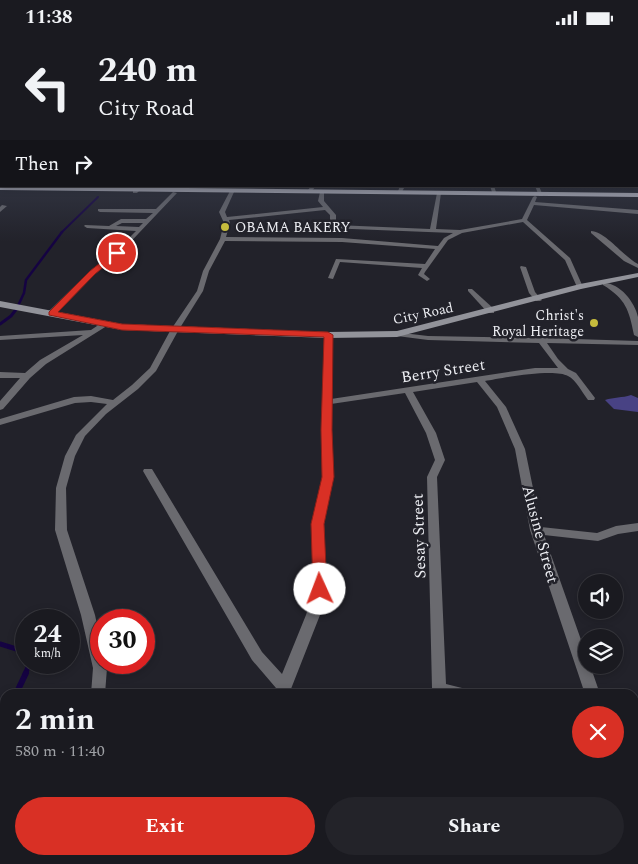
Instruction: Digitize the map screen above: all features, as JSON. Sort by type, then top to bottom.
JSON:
[{"type":"highway","points":[[0,189],[232,193],[308,192],[536,198],[638,196]]},
{"type":"highway","points":[[138,190],[174,193],[399,193],[439,195],[493,190],[536,198]]},
{"type":"main road","name":"City Road","points":[[0,304],[106,324],[174,331],[328,335],[397,334],[538,300],[580,287],[607,285],[638,275]]},
{"type":"street","points":[[308,192],[313,187]]},
{"type":"street","points":[[399,193],[402,187]]},
{"type":"street","points":[[524,220],[536,198],[537,187]]},
{"type":"street","points":[[52,313],[92,272],[117,253],[174,193]]},
{"type":"street","points":[[98,689],[100,668],[88,615],[61,530],[61,488],[70,456],[81,435],[153,369],[174,331],[200,291],[206,271],[223,239],[227,223],[222,212],[232,193]]},
{"type":"street","points":[[321,193],[321,201],[333,215],[330,226],[434,229],[460,232]]},
{"type":"street","points":[[434,229],[439,195]]},
{"type":"street","points":[[536,198],[638,212]]},
{"type":"street","points":[[226,219],[325,207]]},
{"type":"street","points":[[100,210],[156,211]]},
{"type":"street","points":[[427,279],[421,275],[446,239],[460,232],[524,220]]},
{"type":"street","points":[[524,220],[568,259],[580,287]]},
{"type":"street","points":[[110,227],[121,221],[146,221]]},
{"type":"street","points":[[87,226],[138,229]]},
{"type":"street","points":[[593,232],[604,239],[632,264],[638,266]]},
{"type":"street","points":[[223,239],[342,240],[440,247]]},
{"type":"street","points":[[331,278],[338,260],[426,266]]},
{"type":"street","points":[[523,267],[532,293],[538,300]]},
{"type":"street","points":[[607,285],[619,283]]},
{"type":"street","points":[[607,285],[622,292],[627,299],[638,335]]},
{"type":"street","points":[[470,290],[491,311]]},
{"type":"street","points":[[0,407],[27,376],[62,349],[106,324]]},
{"type":"street","points":[[0,338],[93,332]]},
{"type":"street","points":[[397,334],[428,337],[638,343]]},
{"type":"street","points":[[282,689],[313,615],[320,589],[318,524],[328,477],[328,335]]},
{"type":"street","points":[[540,339],[565,371],[574,375],[591,398]]},
{"type":"street","name":"Berry Street","points":[[327,402],[535,371],[565,371]]},
{"type":"street","points":[[0,375],[27,376]]},
{"type":"street","name":"Alusine Street","points":[[480,380],[501,407],[520,449],[536,530],[591,689]]},
{"type":"street","name":"Sesay Street","points":[[408,391],[431,433],[440,460],[432,477],[439,688],[443,689]]},
{"type":"street","points":[[0,422],[74,400],[91,399],[115,403]]},
{"type":"street","points":[[148,471],[257,656],[282,689]]},
{"type":"street","points":[[536,530],[598,537],[616,530],[638,527]]},
{"type":"shaded area","points":[[631,395],[638,398],[638,412],[614,409],[605,400],[624,397]]},
{"type":"waterway","points":[[62,232],[98,197]]},
{"type":"waterway","points":[[17,308],[24,293],[26,280],[62,232]]},
{"type":"waterway","points":[[0,324],[11,316],[18,307]]},
{"type":"waterway","points":[[0,644],[15,649]]},
{"type":"waterway","points":[[18,689],[26,674]]},
{"type":"place","name":"OBAMA BAKERY","points":[[225,227]]},
{"type":"place","name":"Christ's Royal Heritage","points":[[594,323]]},
{"type":"route","points":[[117,253],[92,272],[52,313],[122,327],[174,331],[328,335],[326,430],[328,477],[318,524],[320,589]]}]
